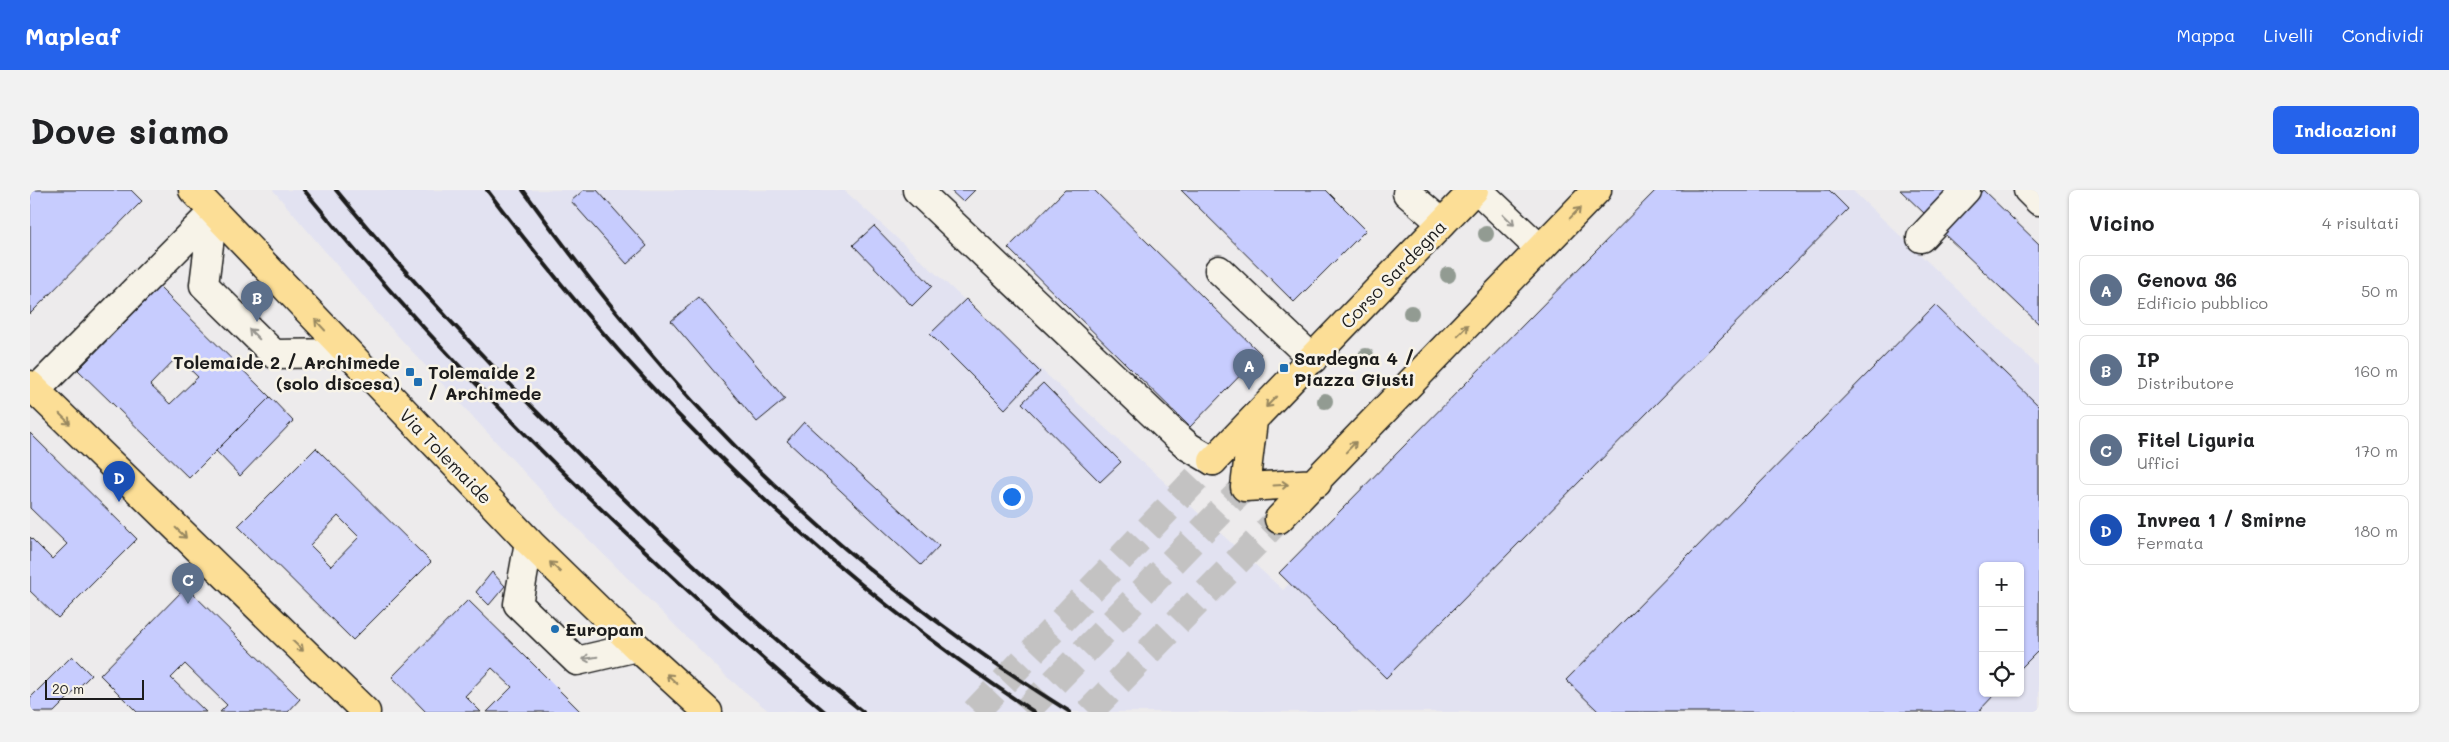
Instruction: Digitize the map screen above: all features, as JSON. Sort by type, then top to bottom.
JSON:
[{"type":"main road","name":"Via Tolemaide","points":[[193,190],[529,542],[637,647],[708,712]]},
{"type":"main road","name":"Corso Sardegna","points":[[1213,461],[1474,190]]},
{"type":"main road","points":[[1279,519],[1317,483],[1597,190]]},
{"type":"main road","points":[[32,388],[366,712]]},
{"type":"main road","points":[[1253,421],[1245,487],[1317,483]]},
{"type":"street","points":[[917,190],[1173,433],[1189,447],[1213,461]]},
{"type":"street","points":[[1478,190],[1540,249]]},
{"type":"street","points":[[1920,238],[1966,190]]},
{"type":"street","points":[[2028,190],[2039,201]]},
{"type":"street","points":[[1407,193],[1442,223]]},
{"type":"street","points":[[213,212],[204,285],[274,354],[347,353]]},
{"type":"street","points":[[32,388],[213,212]]},
{"type":"street","points":[[1219,270],[1312,359]]},
{"type":"street","points":[[529,542],[518,604],[576,661],[637,647]]},
{"type":"shaded area","points":[[273,190],[844,190],[1283,590],[1674,190],[1852,190],[2039,367],[2039,712],[770,712],[727,677],[560,511],[385,322]]},
{"type":"building","points":[[30,190],[131,190],[142,201],[30,314]]},
{"type":"building","points":[[584,190],[597,190],[647,246],[627,264],[571,201]]},
{"type":"building","points":[[950,190],[975,190],[963,202]]},
{"type":"building","points":[[1065,190],[1094,190],[1261,354],[1190,427],[1008,248]]},
{"type":"building","points":[[1181,190],[1326,190],[1366,230],[1294,302]]},
{"type":"building","points":[[1656,190],[1829,190],[1848,209],[1386,678],[1279,573]]},
{"type":"building","points":[[1900,190],[1950,190],[1926,215]]},
{"type":"building","points":[[1983,190],[2039,244],[2039,324],[1943,233]]},
{"type":"building","points":[[874,226],[932,286],[912,306],[853,245]]},
{"type":"building","points":[[159,287],[270,397],[189,478],[78,370]],"holes":[[[177,357],[198,377],[170,404],[150,385]]]},
{"type":"building","points":[[699,297],[785,399],[757,422],[671,321]]},
{"type":"building","points":[[966,299],[1040,372],[1005,409],[930,334]]},
{"type":"building","points":[[1935,305],[2039,406],[2039,650],[2024,665],[2024,562],[1979,562],[1979,697],[1992,697],[1978,712],[1599,712],[1566,680]]},
{"type":"building","points":[[1043,383],[1121,462],[1100,482],[1022,403]]},
{"type":"building","points":[[270,397],[293,421],[240,476],[216,451]]},
{"type":"building","points":[[804,422],[939,546],[921,565],[787,441]]},
{"type":"building","points":[[30,433],[137,539],[58,618],[30,591],[30,537],[52,559],[67,544],[30,508]]},
{"type":"building","points":[[316,448],[431,562],[353,640],[238,526]],"holes":[[[338,516],[359,537],[331,566],[310,545]]]},
{"type":"building","points":[[492,572],[505,586],[489,605],[476,592]]},
{"type":"building","points":[[186,587],[300,699],[288,712],[220,712],[227,705],[185,664],[171,678],[206,712],[137,712],[100,675]]},
{"type":"building","points":[[468,600],[581,712],[487,712],[512,687],[492,668],[465,696],[481,712],[426,712],[392,677]]},
{"type":"building","points":[[72,656],[91,675],[54,712],[30,712],[30,698]]},
{"type":"tunnel","points":[[975,712],[1213,461]]},
{"type":"tunnel","points":[[1025,712],[1245,487]]},
{"type":"tunnel","points":[[1089,712],[1279,519]]},
{"type":"railway","points":[[304,190],[425,329],[553,462],[687,590],[825,712]]},
{"type":"railway","points":[[336,190],[437,307],[579,455],[706,577],[799,659],[863,712]]},
{"type":"railway","points":[[487,190],[545,265],[607,337],[671,407],[738,474],[808,539],[880,600],[956,658],[1034,712]]},
{"type":"railway","points":[[523,190],[608,302],[668,374],[699,409],[765,476],[836,541],[911,602],[989,659],[1070,712]]},
{"type":"place","name":"IP","points":[[257,322]]},
{"type":"place","name":"Sardegna 4 / Piazza Giusti","points":[[1284,368]]},
{"type":"place","name":"Tolemaide 2 / Archimede (solo discesa)","points":[[410,372]]},
{"type":"place","name":"Tolemaide 2 / Archimede","points":[[418,382]]},
{"type":"place","name":"Genova 36","points":[[1249,390]]},
{"type":"place","name":"Invrea 1 / Smirne","points":[[119,502]]},
{"type":"place","name":"Fitel Liguria","points":[[188,604]]},
{"type":"place","name":"Europam","points":[[555,629]]}]
